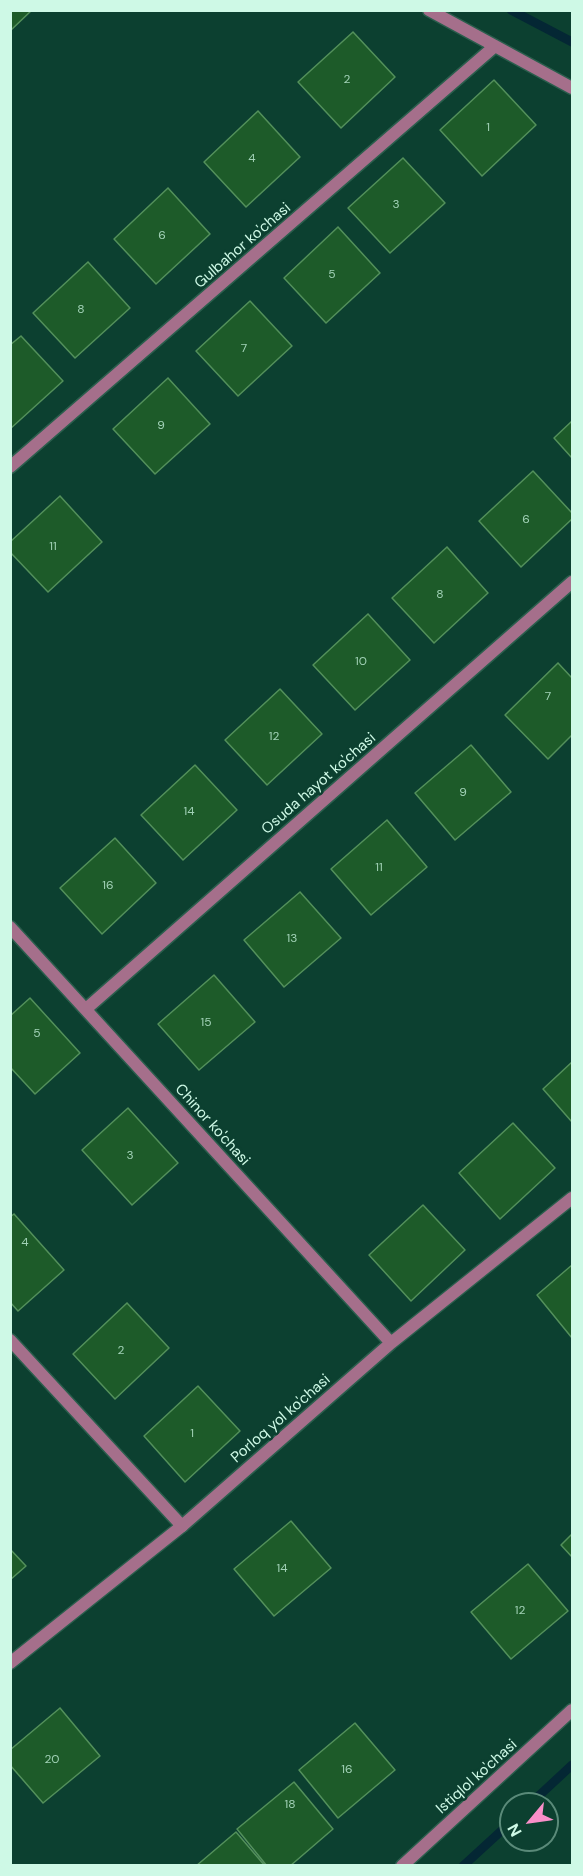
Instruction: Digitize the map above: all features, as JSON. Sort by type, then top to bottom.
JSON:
[{"type":"street","points":[[429,10],[573,88]]},
{"type":"street","name":"Gulbahor ko'chasi","points":[[10,467],[495,46]]},
{"type":"street","name":"Osuda hayot ko'chasi","points":[[86,1009],[573,582]]},
{"type":"street","name":"Chinor ko'chasi","points":[[10,927],[391,1343]]},
{"type":"street","name":"Porloq yol ko'chasi","points":[[10,1663],[182,1526],[391,1343],[573,1198]]},
{"type":"street","points":[[10,1340],[182,1526]]},
{"type":"street","name":"Istiqlol ko'chasi","points":[[402,1866],[573,1710]]},
{"type":"building","points":[[10,10],[32,10],[10,31]]},
{"type":"building","points":[[353,32],[395,77],[341,128],[298,82]]},
{"type":"building","points":[[494,80],[536,125],[482,176],[440,130]]},
{"type":"building","points":[[258,111],[300,157],[246,207],[204,162]]},
{"type":"building","points":[[403,158],[445,203],[390,253],[348,208]]},
{"type":"building","points":[[168,188],[210,234],[156,284],[114,239]]},
{"type":"building","points":[[338,227],[380,273],[326,323],[284,278]]},
{"type":"building","points":[[88,262],[130,308],[75,358],[33,313]]},
{"type":"building","points":[[250,301],[292,346],[238,396],[196,351]]},
{"type":"building","points":[[21,336],[63,381],[10,429],[10,345]]},
{"type":"building","points":[[168,378],[210,424],[155,474],[113,429]]},
{"type":"building","points":[[572,421],[572,458],[554,438]]},
{"type":"building","points":[[533,471],[572,513],[572,519],[521,567],[479,521]]},
{"type":"building","points":[[60,496],[102,542],[48,592],[10,552],[10,542]]},
{"type":"building","points":[[447,547],[488,593],[434,643],[392,598]]},
{"type":"building","points":[[368,614],[410,660],[355,710],[313,665]]},
{"type":"building","points":[[558,663],[572,678],[572,735],[548,759],[505,715]]},
{"type":"building","points":[[280,689],[322,734],[267,785],[225,740]]},
{"type":"building","points":[[471,745],[511,792],[455,840],[415,793]]},
{"type":"building","points":[[195,765],[237,810],[183,860],[141,815]]},
{"type":"building","points":[[387,820],[427,867],[371,915],[331,869]]},
{"type":"building","points":[[115,838],[156,883],[102,934],[60,888]]},
{"type":"building","points":[[300,892],[341,938],[284,987],[244,940]]},
{"type":"building","points":[[214,975],[255,1022],[199,1070],[158,1024]]},
{"type":"building","points":[[30,998],[80,1053],[35,1094],[10,1067],[10,1016]]},
{"type":"building","points":[[572,1062],[572,1122],[543,1089]]},
{"type":"building","points":[[128,1108],[178,1163],[132,1205],[82,1150]]},
{"type":"building","points":[[513,1123],[555,1168],[500,1219],[459,1173]]},
{"type":"building","points":[[423,1205],[465,1250],[411,1301],[369,1255]]},
{"type":"building","points":[[14,1214],[64,1270],[18,1311],[10,1302],[10,1217]]},
{"type":"building","points":[[572,1265],[572,1338],[537,1295]]},
{"type":"building","points":[[127,1303],[169,1348],[115,1399],[73,1354]]},
{"type":"building","points":[[198,1386],[240,1431],[185,1482],[144,1436]]},
{"type":"building","points":[[291,1521],[331,1568],[274,1616],[234,1569]]},
{"type":"building","points":[[572,1534],[572,1557],[561,1545]]},
{"type":"building","points":[[10,1549],[26,1566],[10,1580]]},
{"type":"building","points":[[528,1564],[568,1611],[511,1659],[471,1612]]},
{"type":"building","points":[[60,1708],[100,1756],[43,1803],[10,1765],[10,1750]]},
{"type":"building","points":[[355,1723],[395,1770],[338,1818],[299,1770]]},
{"type":"building","points":[[294,1782],[333,1829],[290,1866],[267,1866],[237,1829]]},
{"type":"building","points":[[236,1832],[265,1866],[196,1866]]},
{"type":"waterway","points":[[511,10],[572,42]]},
{"type":"waterway","points":[[543,1792],[572,1765]]},
{"type":"waterway","points":[[463,1866],[499,1833]]}]
